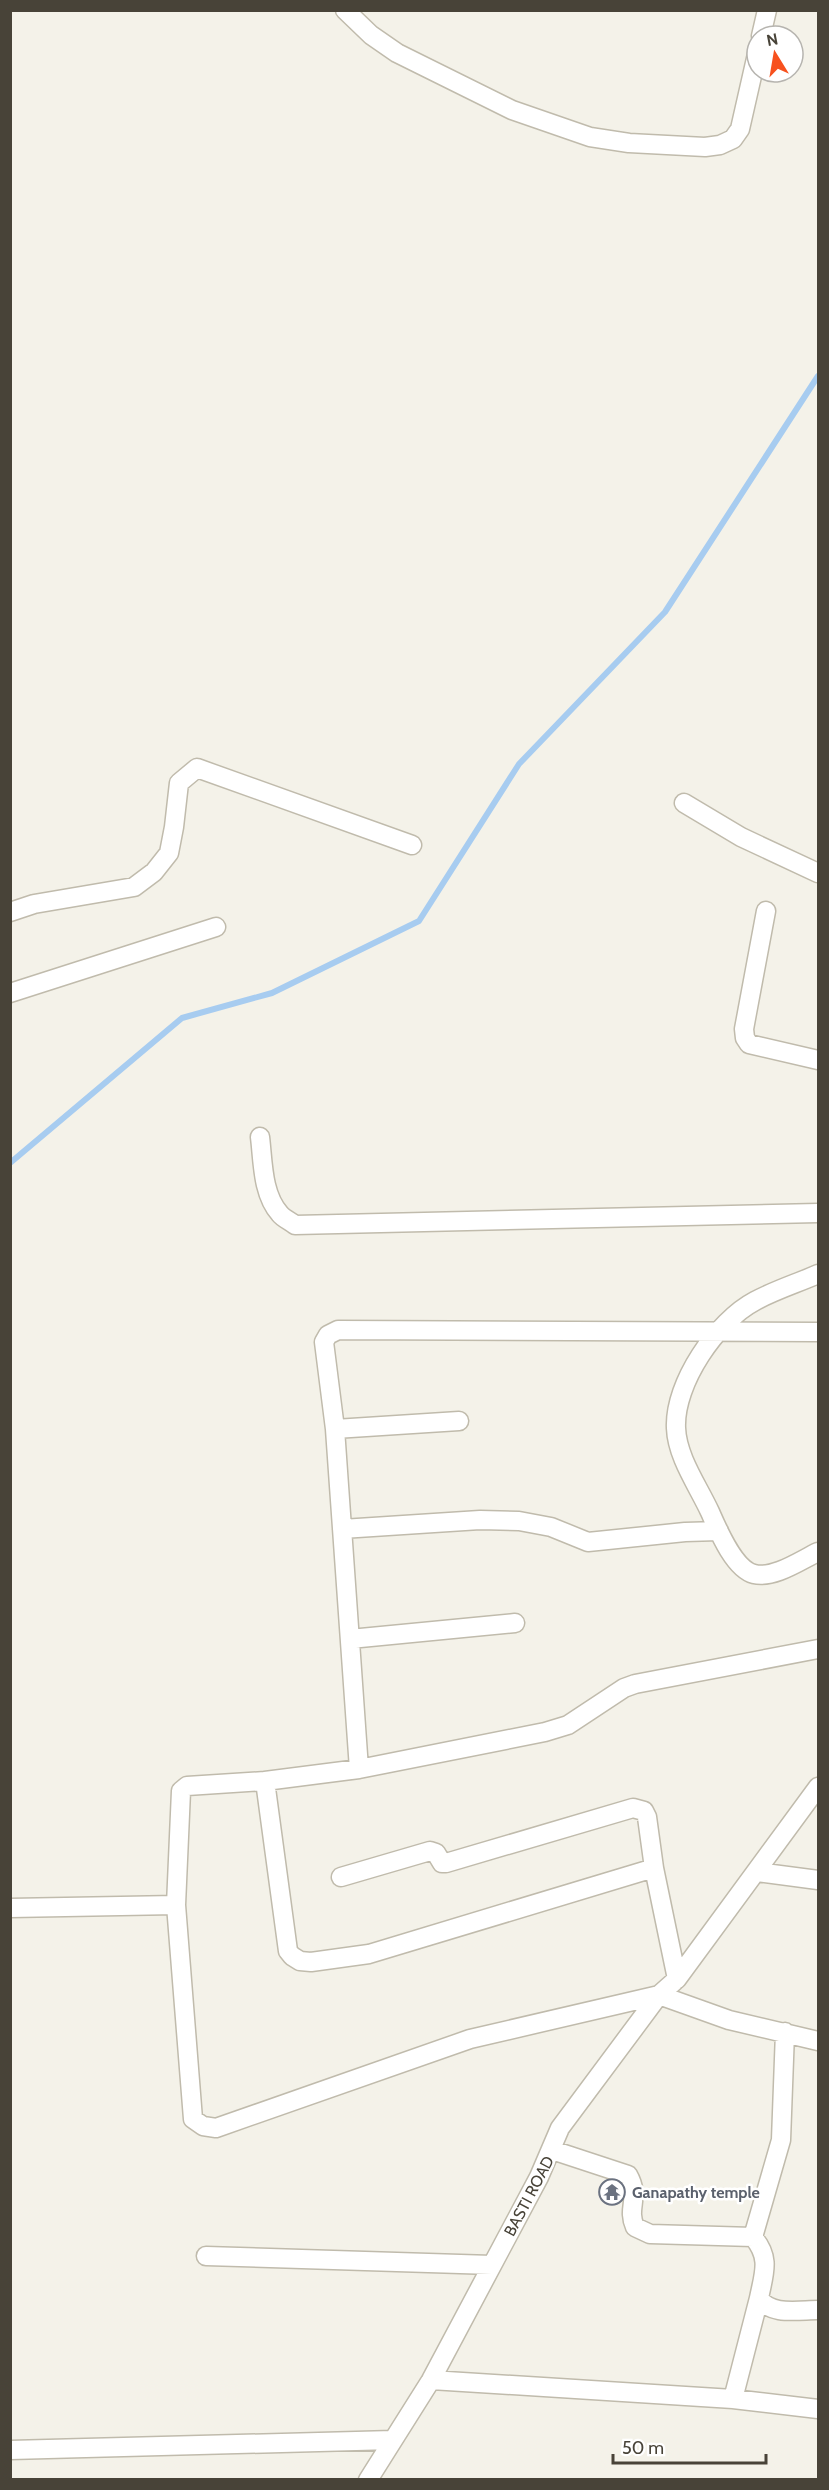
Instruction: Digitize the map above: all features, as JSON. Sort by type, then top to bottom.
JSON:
[{"type":"street","points":[[345,10],[371,35],[396,53],[512,110],[590,137],[629,143],[705,147],[720,145],[733,139],[740,129],[750,84]]},
{"type":"street","points":[[10,912],[34,904],[134,887],[154,872],[169,853],[179,783],[197,768],[412,845]]},
{"type":"street","points":[[684,803],[741,837],[819,873]]},
{"type":"street","points":[[766,911],[744,1029],[745,1038],[749,1044],[819,1060]]},
{"type":"street","points":[[10,993],[216,927]]},
{"type":"street","points":[[260,1137],[265,1179],[271,1199],[280,1214],[295,1225],[819,1214]]},
{"type":"street","points":[[819,1274],[755,1301],[737,1313],[719,1330],[685,1380],[676,1427],[680,1450],[719,1531],[740,1565],[753,1574],[766,1575],[819,1552]]},
{"type":"street","points":[[359,1770],[335,1429],[324,1342],[328,1335],[339,1329],[819,1332]]},
{"type":"street","points":[[335,1429],[459,1420]]},
{"type":"street","points":[[342,1528],[480,1520],[519,1521],[551,1527],[588,1542],[685,1532],[719,1531]]},
{"type":"street","points":[[350,1640],[515,1623]]},
{"type":"street","points":[[819,1649],[635,1684],[624,1688],[568,1725],[359,1770],[265,1781],[191,1785],[182,1791],[176,1905],[193,2119],[202,2126],[216,2128],[470,2039],[659,1995],[729,2020],[819,2041]]},
{"type":"street","points":[[265,1781],[288,1951],[300,1961],[311,1962],[369,1954],[654,1868]]},
{"type":"street","points":[[552,2150],[560,2128],[659,1995],[677,1979],[819,1787]]},
{"type":"street","points":[[341,1877],[430,1851],[436,1853],[442,1863],[446,1863],[633,1808],[644,1811],[677,1979]]},
{"type":"street","points":[[757,1872],[819,1880]]},
{"type":"street","points":[[10,1908],[176,1905]]},
{"type":"street","points":[[733,2399],[766,2265],[762,2248],[753,2237],[781,2140],[785,2032]]},
{"type":"street","name":"BASTI ROAD","points":[[368,2480],[430,2380],[552,2150],[628,2175],[635,2193],[631,2218],[635,2228],[650,2234],[753,2237]]},
{"type":"street","points":[[206,2256],[492,2265]]},
{"type":"street","points":[[759,2298],[772,2310],[819,2310]]},
{"type":"street","points":[[430,2380],[733,2399],[819,2409]]},
{"type":"street","points":[[10,2450],[393,2440]]},
{"type":"waterway","points":[[10,1163],[182,1018],[272,993],[419,921],[519,764],[665,612],[818,376]]},
{"type":"place","name":"Ganapathy temple","points":[[612,2192]]}]
